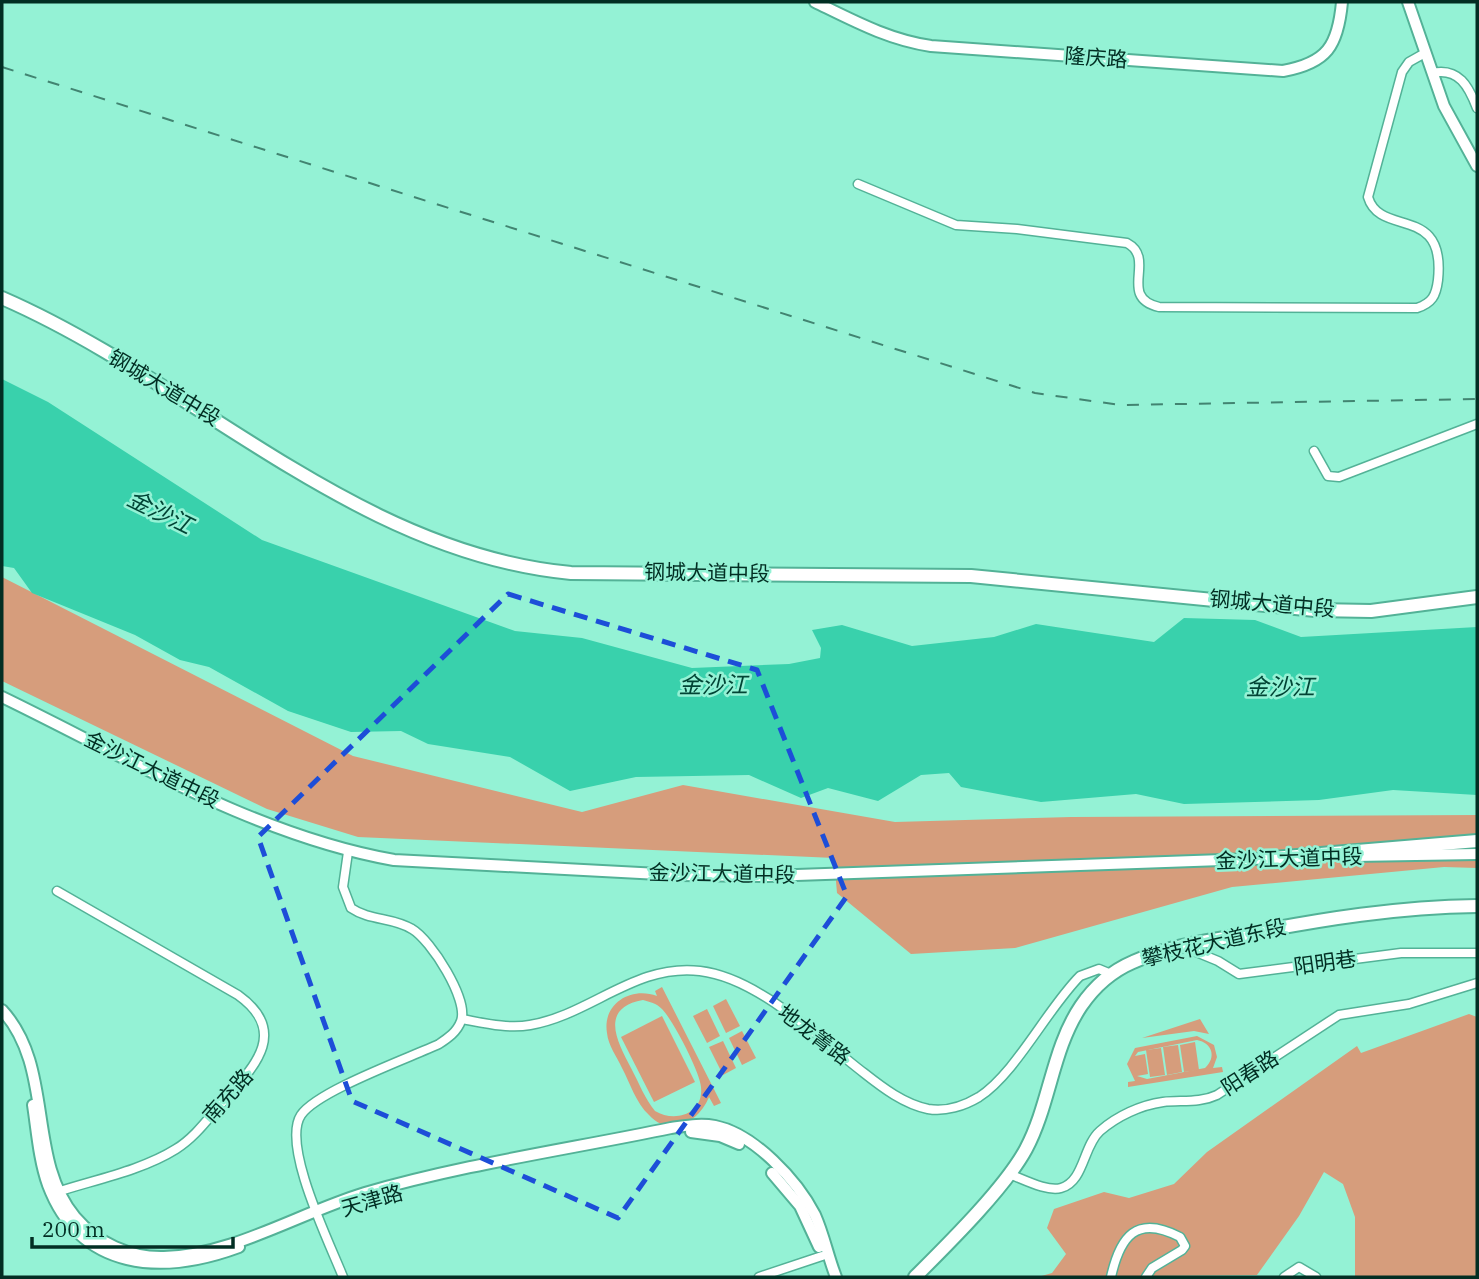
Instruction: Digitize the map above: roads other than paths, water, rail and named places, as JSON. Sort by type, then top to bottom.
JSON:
[{"type":"highway","name":"钢城大道中段","points":[[2,298],[81,337],[359,505],[480,557],[524,569],[571,573],[971,576],[1315,610],[1371,611],[1477,597]]},
{"type":"highway","points":[[1273,858],[1477,841]]},
{"type":"highway","name":"攀枝花大道东段","points":[[924,1277],[1012,1175],[1038,1120],[1069,1027],[1094,990],[1111,974],[1131,962],[1180,946],[1382,910],[1477,906]]},
{"type":"highway","name":"攀枝花大道东段","points":[[915,1277],[1032,1153],[1076,1030],[1101,993],[1138,965],[1194,950],[1350,920],[1477,912]]},
{"type":"main road","name":"隆庆路","points":[[815,2],[876,33],[922,45],[1283,71],[1310,66],[1326,51],[1340,30],[1342,2]]},
{"type":"main road","points":[[1408,2],[1444,106],[1477,166]]},
{"type":"main road","name":"金沙江大道中段","points":[[2,697],[242,813],[306,839],[348,852],[446,864],[678,875],[861,875],[1273,858]]},
{"type":"main road","name":"金沙江大道中段","points":[[1318,856],[1477,854]]},
{"type":"main road","points":[[2,1010],[19,1034],[32,1064],[55,1193]]},
{"type":"main road","name":"天津路","points":[[2,1022],[13,1038],[25,1066],[44,1173],[69,1223],[86,1239],[119,1258],[146,1264],[176,1264],[205,1258],[318,1214],[412,1189],[673,1134],[704,1132],[739,1144],[776,1176],[806,1215],[828,1277]]},
{"type":"main road","points":[[318,1214],[411,1182],[671,1128],[705,1125],[723,1129],[743,1139],[794,1185],[818,1223],[835,1277]]},
{"type":"street","points":[[858,184],[956,225],[1017,229],[1127,243],[1136,248],[1140,256],[1138,284],[1141,298],[1148,305],[1417,308],[1428,304],[1436,296],[1438,278],[1435,244],[1424,230],[1375,210],[1368,197],[1402,72],[1409,62],[1425,53]]},
{"type":"street","points":[[1432,73],[1453,73],[1463,80],[1477,108]]},
{"type":"street","points":[[1314,451],[1328,476],[1339,477],[1477,424]]},
{"type":"street","points":[[343,1277],[318,1214],[295,1142],[301,1115],[327,1096],[439,1044],[455,1033],[462,1019],[457,990],[424,939],[402,924],[370,918],[351,908],[343,887],[348,852]]},
{"type":"street","name":"南充路","points":[[55,1193],[152,1160],[176,1149],[196,1133],[252,1069],[265,1038],[261,1018],[238,995],[57,891]]},
{"type":"street","name":"阳明巷","points":[[1180,946],[1194,950],[1240,974],[1401,953],[1477,953]]},
{"type":"street","name":"地龙箐路","points":[[462,1019],[496,1025],[529,1026],[561,1017],[636,980],[666,972],[699,971],[729,978],[758,992],[906,1102],[930,1110],[953,1109],[979,1097],[1001,1077],[1080,976],[1098,969],[1111,974]]},
{"type":"street","name":"阳春路","points":[[1012,1175],[1055,1189],[1064,1188],[1076,1175],[1093,1139],[1139,1108],[1217,1095],[1339,1015],[1409,1004],[1477,983]]},
{"type":"street","points":[[1111,1277],[1116,1252],[1134,1232],[1152,1227],[1180,1237],[1185,1246],[1182,1251],[1152,1268],[1146,1277]]},
{"type":"street","points":[[759,1277],[822,1256]]},
{"type":"street","points":[[1284,1277],[1299,1268],[1312,1272],[1316,1277]]},
{"type":"water","name":"金沙江","points":[[2,379],[48,402],[262,540],[515,631],[582,638],[692,668],[789,664],[820,658],[821,648],[812,630],[842,625],[912,646],[994,637],[1036,624],[1154,642],[1184,618],[1255,620],[1301,637],[1477,627],[1477,795],[1393,790],[1319,800],[1184,804],[1136,794],[1041,802],[961,787],[949,773],[921,775],[878,801],[828,788],[801,798],[749,775],[636,777],[570,791],[510,757],[428,744],[401,731],[351,732],[288,711],[209,667],[180,660],[135,635],[32,593],[14,568],[2,566]]},
{"type":"railway","points":[[2,67],[1035,393],[1120,405],[1477,399]]}]
